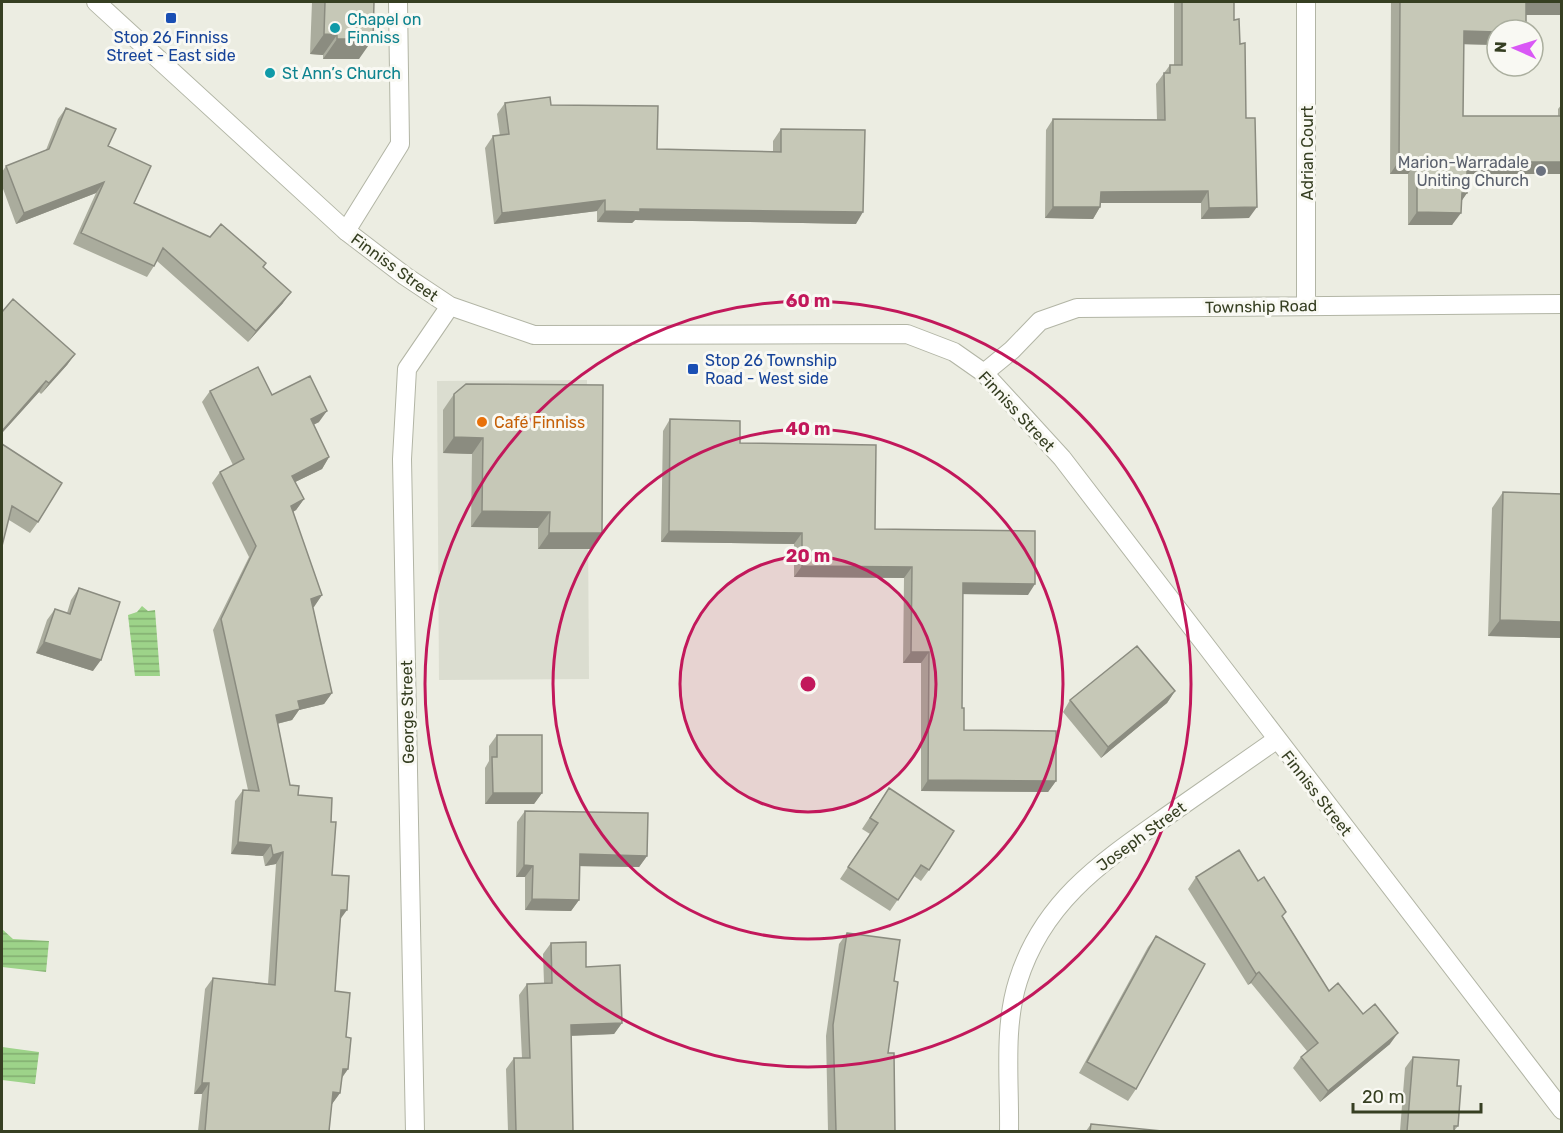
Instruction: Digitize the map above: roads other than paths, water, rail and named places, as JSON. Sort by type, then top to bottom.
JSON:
[{"type":"street","name":"Finniss Street","points":[[96,2],[346,231],[405,276],[450,306],[534,334],[906,334],[954,352],[984,373],[1062,458],[1562,1110]]},
{"type":"street","points":[[346,231],[400,144],[398,2]]},
{"type":"street","name":"Adrian Court","points":[[1306,2],[1306,306]]},
{"type":"street","name":"Township Road","points":[[984,373],[1012,350],[1040,321],[1077,308],[1562,304]]},
{"type":"street","name":"George Street","points":[[415,1131],[402,459],[407,369],[450,306]]},
{"type":"street","name":"Joseph Street","points":[[1009,1131],[1010,1021],[1017,982],[1036,938],[1062,900],[1099,864],[1276,740]]},
{"type":"place","name":"Stop 26 Finniss Street - East side","points":[[171,18]]},
{"type":"place","name":"Chapel on Finniss","points":[[335,28]]},
{"type":"place","name":"St Ann’s Church","points":[[270,73]]},
{"type":"place","name":"Marion-Warradale Uniting Church","points":[[1541,171]]},
{"type":"place","name":"Stop 26 Township Road - West side","points":[[693,369]]},
{"type":"place","name":"Café Finniss","points":[[482,422]]}]
